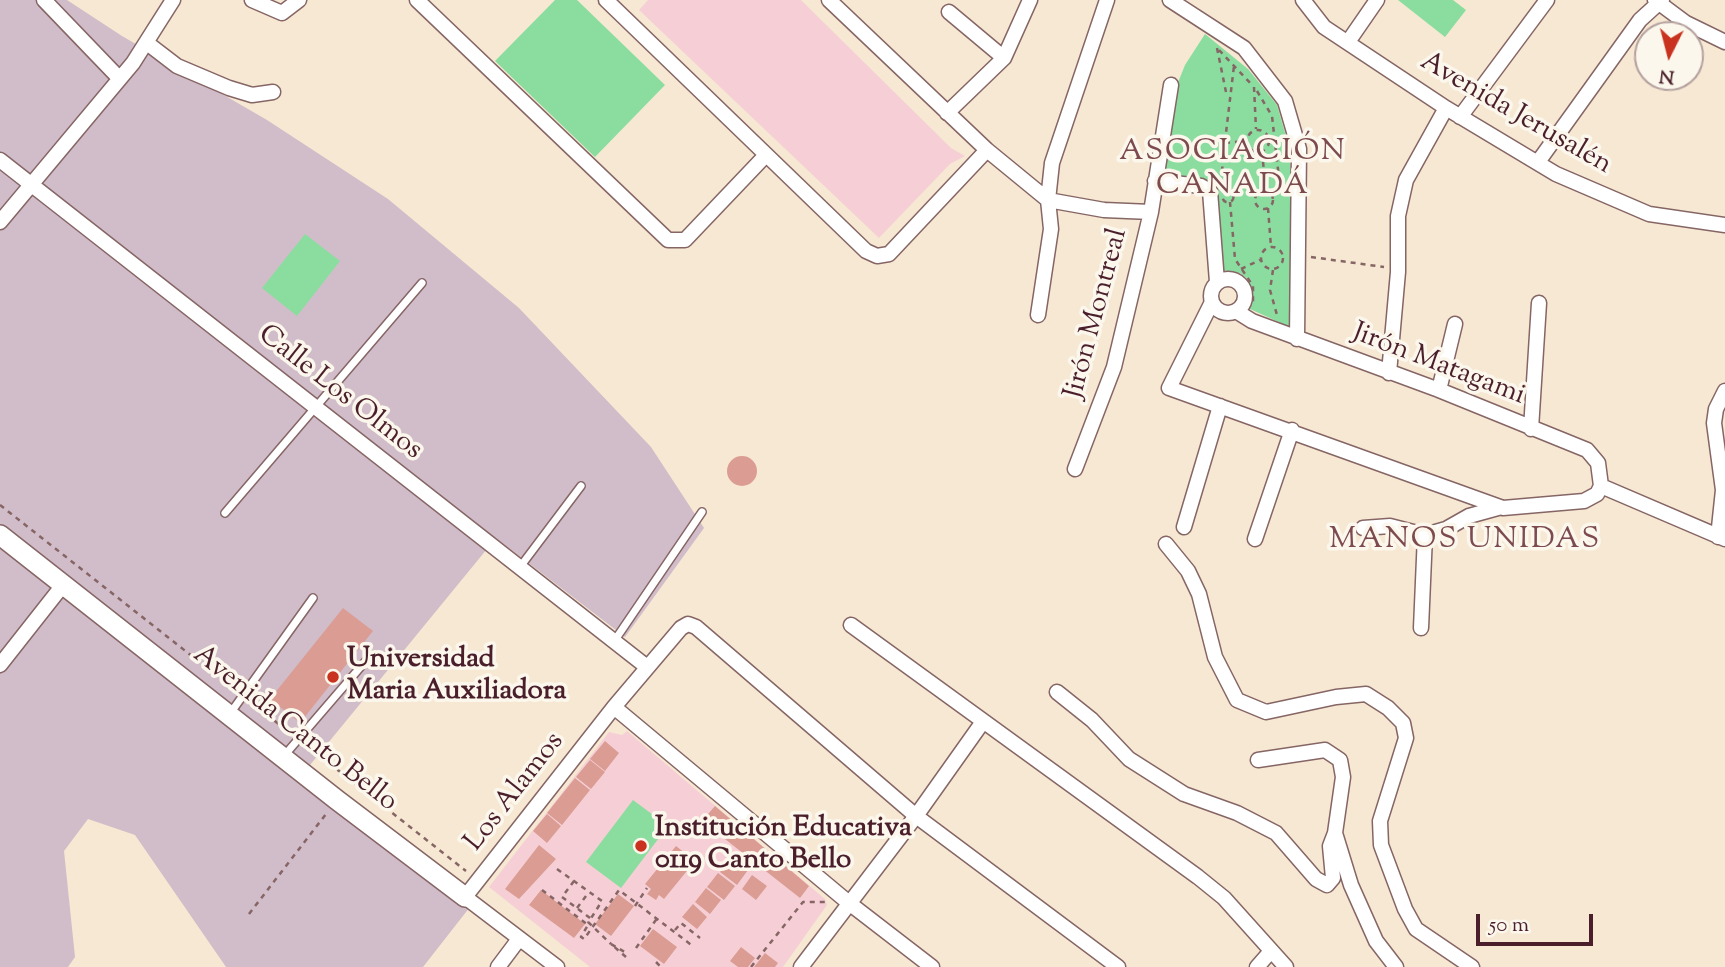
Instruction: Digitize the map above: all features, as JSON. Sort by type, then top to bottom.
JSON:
[{"type":"street","points":[[44,0],[119,78]]},
{"type":"street","points":[[0,222],[29,183],[147,43],[173,0]]},
{"type":"street","points":[[252,0],[276,12],[285,13],[299,0]]},
{"type":"street","points":[[417,0],[668,240],[676,243],[685,240],[766,155]]},
{"type":"street","points":[[606,0],[866,251],[877,256],[889,254],[987,150]]},
{"type":"street","points":[[829,0],[987,150],[1048,200],[1104,210],[1151,212]]},
{"type":"street","points":[[947,113],[1004,58],[1031,0]]},
{"type":"street","points":[[1038,315],[1051,229],[1048,200],[1052,163],[1107,0]]},
{"type":"street","points":[[1170,0],[1244,48],[1285,101],[1299,149],[1297,339]]},
{"type":"street","name":"Avenida Jerusalén","points":[[1303,0],[1324,27],[1460,117],[1578,185],[1649,214],[1725,225]]},
{"type":"street","points":[[1348,41],[1377,0]]},
{"type":"street","points":[[1460,117],[1547,0]]},
{"type":"street","points":[[1538,162],[1640,20],[1659,1],[1686,23],[1725,42]]},
{"type":"street","points":[[949,12],[1004,58]]},
{"type":"street","points":[[147,43],[177,66],[229,88],[252,95],[273,92]]},
{"type":"street","name":"Jirón Montreal","points":[[1075,469],[1114,367],[1151,212],[1171,85]]},
{"type":"street","points":[[1389,373],[1398,270],[1398,216],[1406,180],[1446,108]]},
{"type":"street","name":"Calle Los Olmos","points":[[0,160],[647,667]]},
{"type":"street","points":[[1154,181],[1207,187],[1217,282],[1211,291],[1212,303],[1170,388],[1503,508]]},
{"type":"street","points":[[1212,303],[1225,313],[1236,311],[1243,303],[1243,288],[1231,278],[1217,282]]},
{"type":"street","points":[[1531,429],[1539,303]]},
{"type":"street","name":"Jirón Matagami","points":[[1236,311],[1297,339],[1439,390],[1587,450],[1598,463],[1601,486]]},
{"type":"street","points":[[1439,390],[1455,324]]},
{"type":"street","points":[[1363,528],[1390,526],[1425,535],[1486,510],[1584,501],[1597,494],[1601,486],[1721,538],[1723,490],[1714,423],[1716,409],[1725,391]]},
{"type":"street","points":[[1184,527],[1220,406]]},
{"type":"street","points":[[1255,539],[1292,430]]},
{"type":"street","name":"Avenida Canto Bello","points":[[0,535],[337,800],[557,967]]},
{"type":"street","points":[[1421,628],[1425,535]]},
{"type":"street","points":[[1166,544],[1188,571],[1199,594],[1215,657],[1237,700],[1253,710],[1266,712],[1336,697],[1366,694],[1388,708],[1402,723],[1406,738],[1380,821],[1381,845],[1405,909],[1416,929],[1472,967]]},
{"type":"street","points":[[0,666],[63,584]]},
{"type":"street","name":"Los Alamos","points":[[465,897],[614,707],[688,624],[696,627],[916,816]]},
{"type":"street","points":[[851,625],[982,723],[1207,884],[1251,926],[1286,967]]},
{"type":"street","points":[[1057,692],[1092,719],[1129,759],[1184,794],[1237,813],[1276,833],[1316,879],[1327,885],[1333,878],[1329,846],[1335,833],[1343,778],[1340,760],[1334,753],[1325,750],[1258,760]]},
{"type":"street","points":[[614,707],[849,902],[932,967]]},
{"type":"street","points":[[801,967],[916,816],[982,723]]},
{"type":"street","points":[[916,816],[1118,967]]},
{"type":"street","points":[[1335,833],[1351,885],[1377,941],[1396,967]]},
{"type":"street","points":[[498,967],[519,939]]},
{"type":"street","points":[[1257,967],[1271,951]]},
{"type":"lane","points":[[226,513],[422,283]]},
{"type":"lane","points":[[520,567],[582,486]]},
{"type":"lane","points":[[615,640],[702,512]]},
{"type":"lane","points":[[229,715],[313,598]]},
{"type":"lane","points":[[283,758],[370,656]]},
{"type":"path","points":[[1209,41],[1254,87],[1272,116],[1279,178]]},
{"type":"path","points":[[1216,48],[1228,100]]},
{"type":"path","points":[[1235,66],[1228,100],[1222,173],[1227,191],[1234,195],[1230,202],[1235,258],[1253,286],[1252,307]]},
{"type":"path","points":[[1254,87],[1256,129]]},
{"type":"path","points":[[1256,129],[1247,135],[1246,141],[1251,150],[1262,152]]},
{"type":"path","points":[[1256,129],[1265,132],[1269,140],[1262,152],[1266,191],[1274,198],[1268,208],[1270,247]]},
{"type":"path","points":[[1224,143],[1246,141]]},
{"type":"path","points":[[1227,191],[1222,198],[1230,202]]},
{"type":"path","points":[[1266,191],[1261,191],[1255,200],[1257,206],[1268,208]]},
{"type":"path","points":[[1240,269],[1260,260],[1265,249],[1270,247],[1279,250],[1283,257],[1281,266],[1273,270],[1267,269],[1260,260]]},
{"type":"path","points":[[1298,255],[1398,270]]},
{"type":"path","points":[[1265,312],[1278,317],[1270,290],[1273,270]]},
{"type":"path","points":[[249,914],[337,800]]},
{"type":"path","points":[[557,869],[602,901],[589,920]]},
{"type":"path","points":[[574,881],[562,897],[577,908],[592,927],[611,944],[627,955]]},
{"type":"path","points":[[636,904],[647,888]]},
{"type":"path","points":[[589,920],[544,891],[588,925],[581,937],[584,939],[619,890],[658,917],[694,947]]},
{"type":"path","points":[[577,908],[589,892]]},
{"type":"path","points":[[751,967],[803,902],[826,902]]},
{"type":"path","points":[[636,948],[658,917]]},
{"type":"path","points":[[675,930],[681,923],[700,938]]},
{"type":"path","points":[[656,964],[661,967]]},
{"type":"shaded area","points":[[0,0],[67,0],[122,36],[267,120],[388,199],[519,308],[651,447],[704,528],[625,637],[496,538],[310,765],[477,898],[423,967],[226,967],[135,835],[88,819],[64,851],[75,957],[68,967],[0,967]]},
{"type":"shaded area","points":[[648,0],[801,0],[951,148],[965,156],[950,164],[879,238],[639,10]]},
{"type":"shaded area","name":"Institución Educativa 0119 Canto Bello","points":[[627,731],[825,899],[827,905],[783,967],[590,967],[489,887],[609,732],[622,735]]},
{"type":"green space","points":[[555,0],[577,0],[665,85],[595,157],[495,61]]},
{"type":"green space","points":[[1398,0],[1453,0],[1466,10],[1445,37]]},
{"type":"green space","points":[[1205,34],[1248,69],[1277,105],[1288,143],[1292,183],[1292,328],[1250,309],[1248,279],[1240,273],[1221,270],[1214,188],[1210,183],[1161,177],[1175,90],[1185,65]]},
{"type":"green space","points":[[305,234],[340,261],[297,316],[262,288]]},
{"type":"green space","points":[[633,800],[668,826],[621,888],[586,862]]},
{"type":"building","points":[[742,456],[753,460],[757,471],[753,482],[742,486],[731,482],[727,471],[731,460]]},
{"type":"building","points":[[343,608],[373,631],[300,723],[270,699]]},
{"type":"building","points":[[605,741],[619,753],[605,771],[590,759]]},
{"type":"building","points":[[590,760],[605,772],[591,789],[576,777]]},
{"type":"building","points":[[575,778],[590,790],[562,825],[547,813]]},
{"type":"building","points":[[715,806],[809,886],[800,898],[702,821]]},
{"type":"building","points":[[547,814],[561,826],[547,843],[533,831]]},
{"type":"building","points":[[539,845],[556,859],[519,899],[505,889]]},
{"type":"building","points":[[676,846],[695,861],[664,899],[659,895],[656,900],[647,894],[651,889],[645,884]]},
{"type":"building","points":[[731,858],[748,870],[737,885],[720,872]]},
{"type":"building","points":[[718,873],[735,886],[724,900],[707,887]]},
{"type":"building","points":[[752,875],[767,886],[756,900],[742,889]]},
{"type":"building","points":[[706,888],[721,900],[710,914],[695,902]]},
{"type":"building","points":[[541,890],[585,924],[574,938],[529,905]]},
{"type":"building","points":[[618,894],[634,906],[611,936],[595,924]]},
{"type":"building","points":[[693,904],[707,917],[697,929],[682,917]]},
{"type":"building","points":[[653,929],[677,947],[664,964],[640,946]]},
{"type":"building","points":[[741,947],[755,958],[748,967],[738,967],[730,961]]},
{"type":"building","points":[[765,953],[778,963],[775,967],[754,967]]},
{"type":"place","name":"Universidad Maria Auxiliadora","points":[[333,677]]},
{"type":"place","name":"Institución Educativa 0119 Canto Bello","points":[[641,846]]},
{"type":"district","name":"ASOCIACIÓN CANADÁ","points":[[1233,171]]},
{"type":"district","name":"MANOS UNIDAS","points":[[1465,542]]}]
